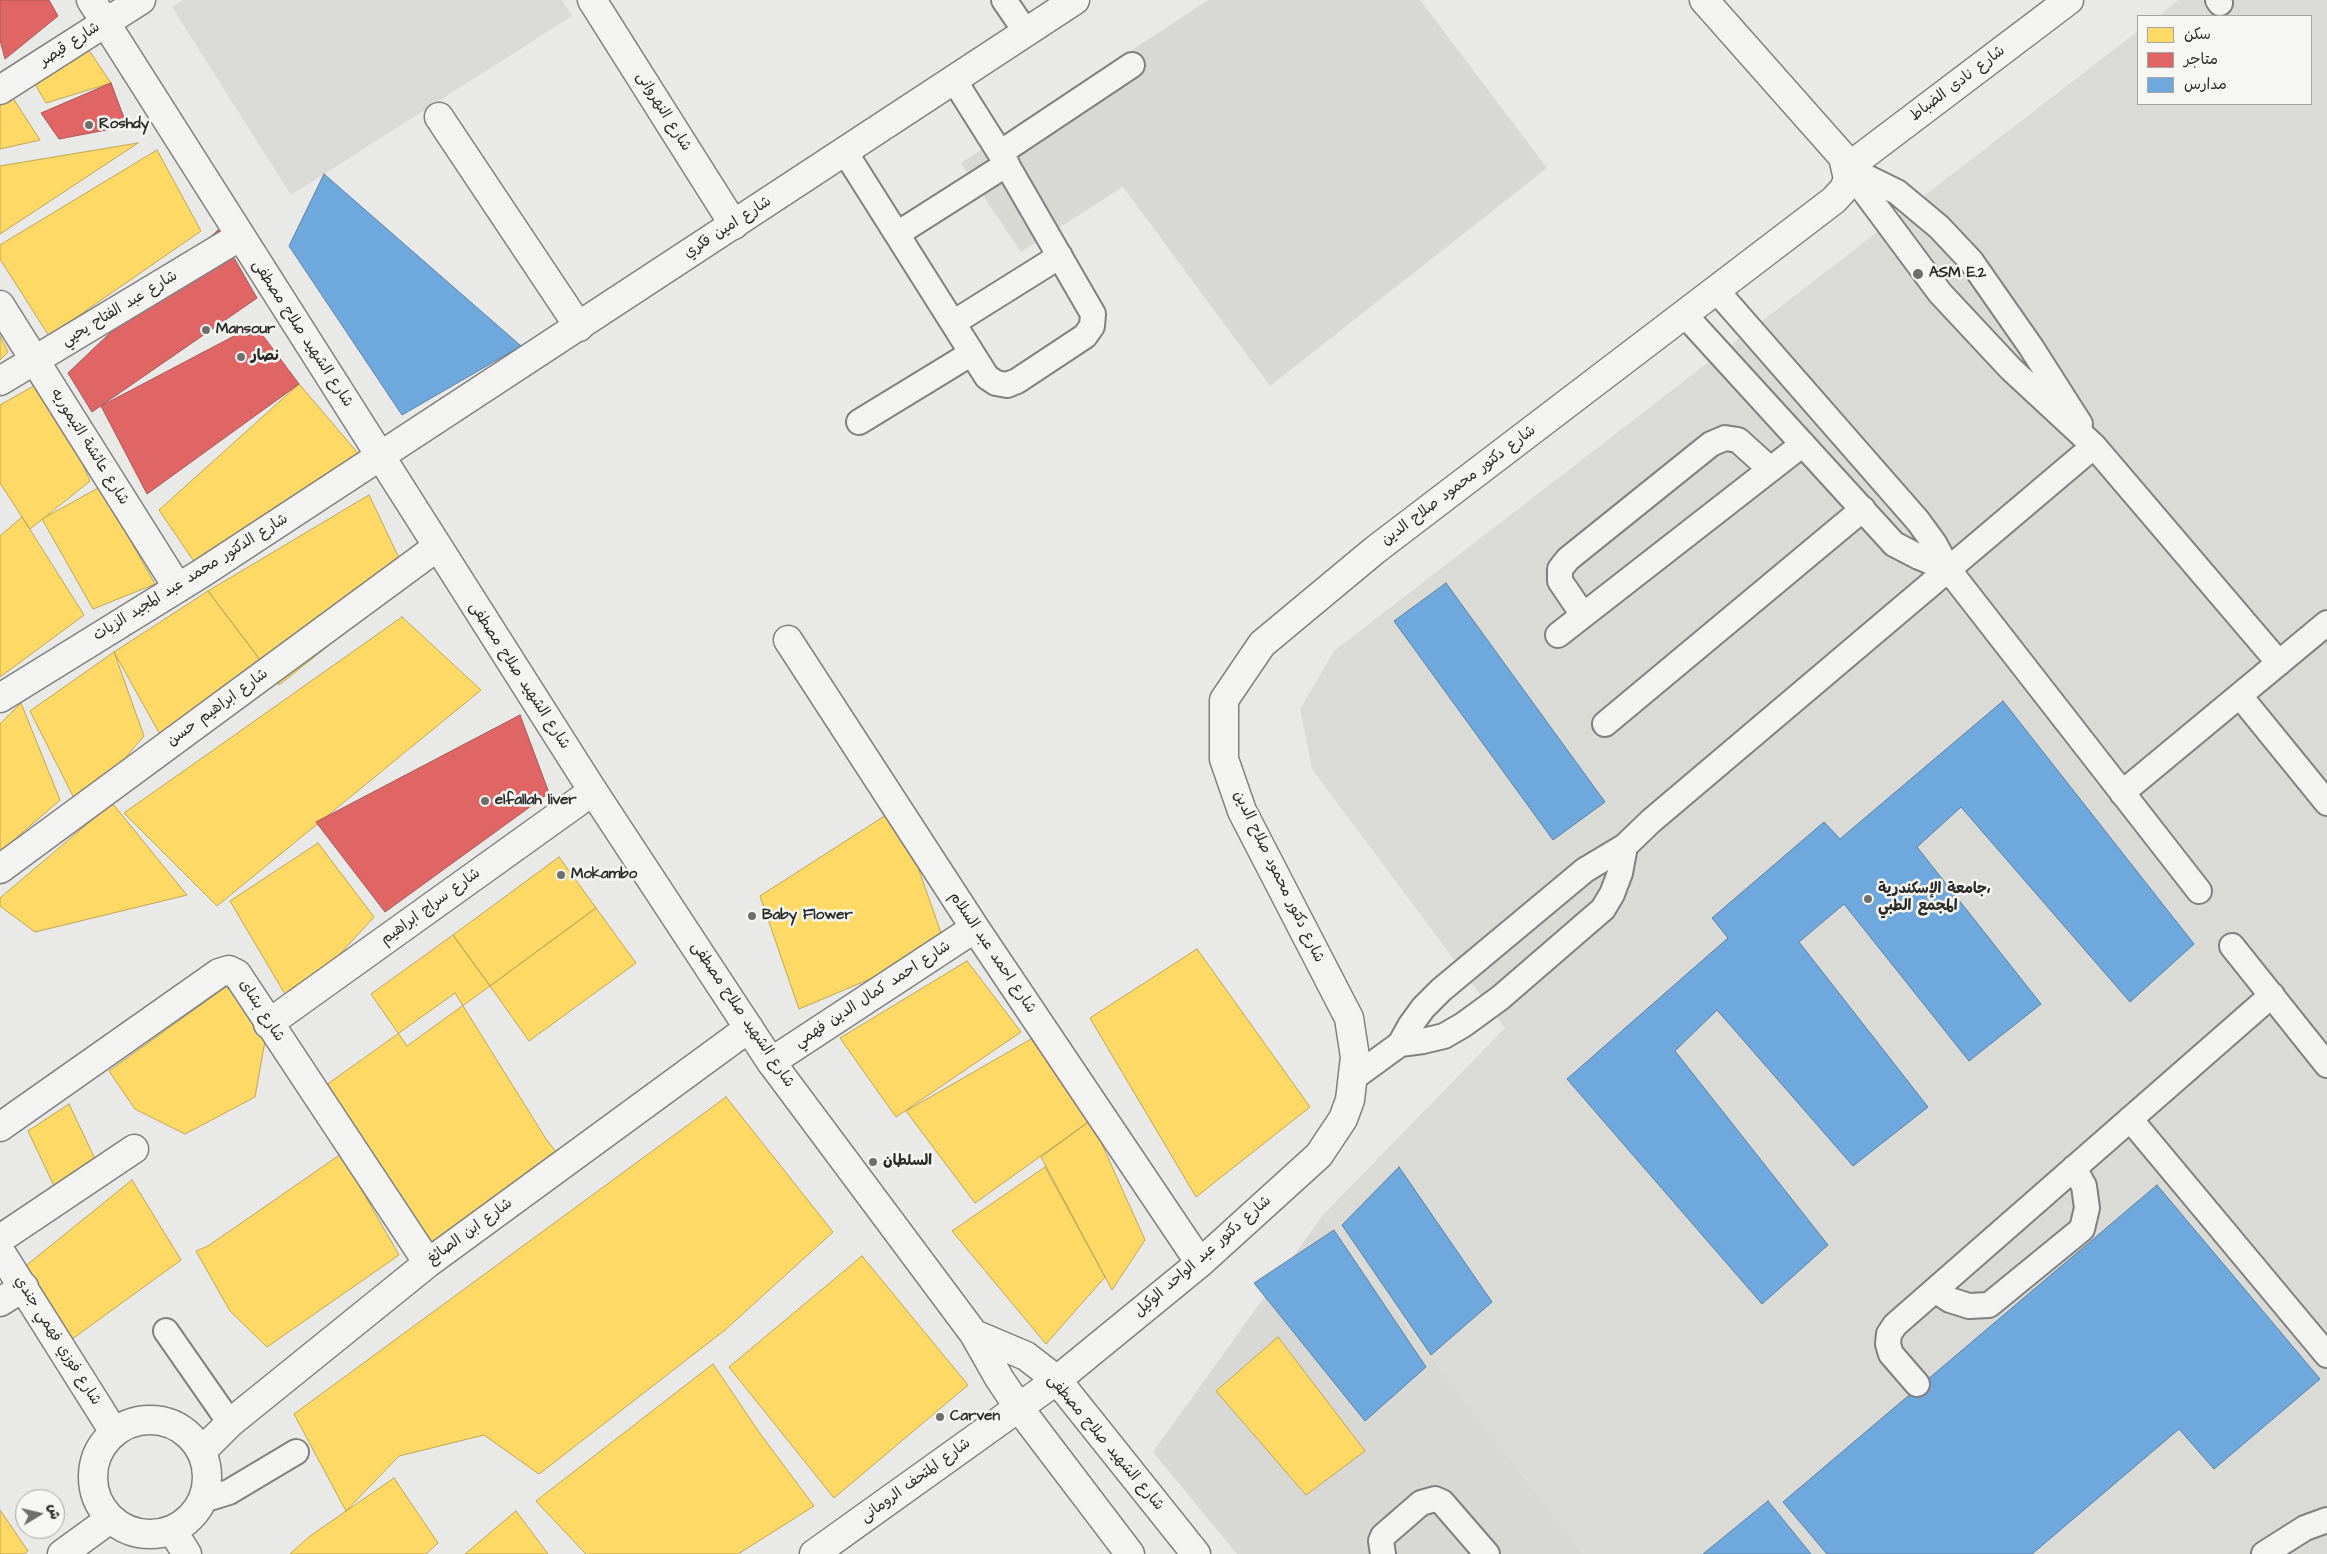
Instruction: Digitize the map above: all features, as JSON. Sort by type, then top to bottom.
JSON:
[{"type":"street","name":"شارع الشهيد صلاح مصطفى","points":[[91,0],[593,791],[771,1062],[974,1334],[1018,1408],[1130,1554]]},
{"type":"street","name":"شارع قيصر","points":[[0,90],[141,0]]},
{"type":"street","name":"شارع امين فكري","points":[[380,457],[1076,0]]},
{"type":"street","points":[[1704,0],[1834,145],[1843,157],[1847,168]]},
{"type":"street","name":"شارع نادى الضباط","points":[[1847,168],[2069,0]]},
{"type":"street","name":"شارع النهروانى","points":[[597,2],[734,225]]},
{"type":"street","points":[[440,116],[579,327]]},
{"type":"street","name":"شارع دكتور محمود صلاح الدين","points":[[1352,1079],[1355,1056],[1348,1018],[1242,811],[1224,759],[1224,700],[1262,644],[1375,550],[1834,200],[1844,189],[1848,179],[1847,168]]},
{"type":"street","name":"شارع عبد الفتاح يحيي","points":[[0,381],[240,237]]},
{"type":"street","name":"شارع عائشة التيموريه","points":[[0,305],[178,588]]},
{"type":"street","name":"شارع الدكتور محمد عبد المجيد الزيات","points":[[0,698],[178,588],[380,457]]},
{"type":"street","name":"شارع ابراهيم حسن","points":[[0,869],[437,547]]},
{"type":"street","name":"شارع احمد عبد السلام","points":[[788,640],[975,928],[1200,1263]]},
{"type":"street","name":"شارع سراج ابراهيم","points":[[268,1024],[593,791]]},
{"type":"street","name":"شارع احمد كمال الدين فهمي","points":[[771,1062],[975,928]]},
{"type":"street","name":"شارع بشاى","points":[[0,1127],[218,973],[229,970],[237,974],[268,1024],[428,1263]]},
{"type":"street","name":"شارع ابن الصائغ","points":[[202,1451],[230,1423],[428,1263],[749,1028]]},
{"type":"street","name":"شارع دكتور عبد الواحد الوكيل","points":[[1018,1408],[1056,1380],[1200,1263],[1319,1155],[1343,1119],[1350,1100],[1352,1079]]},
{"type":"street","points":[[0,1239],[134,1149]]},
{"type":"street","name":"شارع فوزي فهمي جندي","points":[[0,1251],[114,1432]]},
{"type":"street","points":[[0,1302],[24,1287]]},
{"type":"street","name":"شارع الشهيد صلاح مصطفى","points":[[974,1334],[1026,1356],[1056,1380],[1196,1554]]},
{"type":"street","name":"شارع المتحف الرومانى","points":[[814,1554],[1018,1408]]},
{"type":"street","points":[[152,1419],[172,1423],[189,1434],[202,1451],[208,1470],[207,1489],[200,1507],[187,1521],[172,1530],[154,1534],[136,1533],[122,1528],[110,1518],[99,1503],[93,1484],[94,1465],[101,1446],[114,1432],[131,1422],[152,1419]]},
{"type":"street","points":[[62,1554],[110,1518]]},
{"type":"street","points":[[172,1530],[187,1554]]},
{"type":"lane","points":[[1004,0],[1026,32]]},
{"type":"lane","points":[[897,234],[1004,159],[1132,65]]},
{"type":"lane","points":[[846,152],[988,377],[996,383],[1006,385],[1017,381],[1085,336],[1092,326],[1093,314],[1004,159],[954,80]]},
{"type":"lane","points":[[1847,168],[1940,293],[2011,369],[2094,446],[2279,663]]},
{"type":"lane","points":[[1847,168],[1897,192],[1939,227],[1971,262],[2031,347],[2094,446]]},
{"type":"lane","points":[[953,323],[1060,256]]},
{"type":"lane","points":[[1716,290],[1918,521],[1934,543],[1948,569],[2199,892]]},
{"type":"lane","points":[[1684,314],[1894,544],[1948,569]]},
{"type":"lane","points":[[859,422],[972,353]]},
{"type":"lane","points":[[1583,615],[1560,581],[1560,569],[1568,559],[1711,444],[1725,438],[1738,440],[1770,469]]},
{"type":"lane","points":[[1558,634],[1803,444]]},
{"type":"lane","points":[[1352,1079],[1400,1044],[1423,1008],[1441,990],[1585,870],[1626,846],[1651,821],[2094,446]]},
{"type":"lane","points":[[1605,724],[1863,509]]},
{"type":"lane","points":[[2122,793],[2327,623]]},
{"type":"lane","points":[[2240,696],[2327,803]]},
{"type":"lane","points":[[1400,1044],[1444,1036],[1463,1025],[1500,998],[1603,909],[1612,894],[1620,872],[1626,846]]},
{"type":"lane","points":[[2232,946],[2327,1065]]},
{"type":"lane","points":[[1917,1384],[1890,1354],[1889,1334],[1895,1326],[2272,995]]},
{"type":"lane","points":[[2130,1119],[2327,1355]]},
{"type":"lane","points":[[1935,1290],[1950,1300],[1969,1306],[1989,1306],[2082,1229],[2086,1208],[2084,1186],[2074,1168]]},
{"type":"lane","points":[[166,1331],[230,1423]]},
{"type":"lane","points":[[204,1496],[213,1497],[229,1492],[296,1452]]},
{"type":"lane","points":[[1384,1554],[1381,1541],[1383,1536],[1421,1503],[1435,1499],[1442,1502],[1486,1554]]},
{"type":"lane","points":[[2264,1554],[2305,1528],[2327,1520]]},
{"type":"shaded area","points":[[183,0],[562,0],[572,16],[291,195],[172,7]]},
{"type":"shaded area","points":[[1208,0],[1420,0],[1547,168],[1270,386],[1123,187],[1021,252],[961,163]]},
{"type":"shaded area","name":"جامعة الإسكندرية، المجمع الطبي","points":[[2179,0],[2327,0],[2327,1554],[1583,1554],[1323,1215],[1505,1028],[1312,769],[1300,709],[1334,651],[2137,32],[2137,105],[2312,105],[2312,15],[2159,15]]},
{"type":"shaded area","points":[[1323,1215],[1583,1554],[1237,1554],[1153,1452]]},
{"type":"building: سكن","points":[[86,46],[111,83],[46,103],[28,72]]},
{"type":"building: سكن","points":[[0,78],[40,140],[0,149]]},
{"type":"building: سكن","points":[[138,143],[0,234],[0,166]]},
{"type":"building: سكن","points":[[157,150],[201,231],[49,336],[0,259],[0,245]]},
{"type":"building: سكن","points":[[0,336],[8,352],[0,360]]},
{"type":"building: سكن","points":[[46,379],[90,481],[30,529],[0,483],[0,405]]},
{"type":"building: سكن","points":[[299,384],[368,465],[202,573],[159,510]]},
{"type":"building: سكن","points":[[100,487],[155,584],[93,609],[42,519]]},
{"type":"building: سكن","points":[[369,495],[410,581],[279,685],[208,591]]},
{"type":"building: سكن","points":[[22,517],[84,615],[0,677],[0,536]]},
{"type":"building: سكن","points":[[208,591],[261,661],[162,738],[114,652]]},
{"type":"building: سكن","points":[[402,617],[481,690],[217,906],[124,813]]},
{"type":"building: سكن","points":[[114,652],[144,736],[80,810],[30,711]]},
{"type":"building: سكن","points":[[21,703],[60,800],[0,852],[0,724]]},
{"type":"building: سكن","points":[[112,803],[187,895],[35,932],[0,906],[0,898]]},
{"type":"building: سكن","points":[[897,808],[946,947],[799,1009],[760,896]]},
{"type":"building: سكن","points":[[318,843],[374,917],[292,1006],[230,901]]},
{"type":"building: سكن","points":[[559,857],[596,908],[490,986],[453,935]]},
{"type":"building: سكن","points":[[596,908],[636,963],[529,1041],[490,986]]},
{"type":"building: سكن","points":[[453,935],[490,986],[407,1046],[371,994]]},
{"type":"building: سكن","points":[[1197,949],[1310,1107],[1196,1197],[1090,1018]]},
{"type":"building: سكن","points":[[967,961],[1021,1032],[896,1117],[840,1038]]},
{"type":"building: سكن","points":[[226,987],[268,1024],[255,1097],[185,1134],[135,1109],[109,1071]]},
{"type":"building: سكن","points":[[455,993],[546,1139],[557,1153],[428,1263],[315,1093]]},
{"type":"building: سكن","points":[[1031,1039],[1091,1120],[975,1203],[906,1111]]},
{"type":"building: سكن","points":[[726,1097],[833,1232],[725,1330],[539,1474],[484,1435],[399,1456],[346,1511],[294,1414]]},
{"type":"building: سكن","points":[[69,1104],[95,1159],[55,1188],[28,1131]]},
{"type":"building: سكن","points":[[1091,1120],[1145,1240],[1112,1290],[1041,1157]]},
{"type":"building: سكن","points":[[341,1154],[399,1255],[267,1347],[230,1311],[196,1251],[208,1246]]},
{"type":"building: سكن","points":[[1045,1167],[1105,1277],[1046,1344],[952,1231]]},
{"type":"building: سكن","points":[[132,1180],[181,1260],[68,1342],[23,1268]]},
{"type":"building: سكن","points":[[862,1256],[968,1385],[834,1498],[729,1367]]},
{"type":"building: سكن","points":[[1278,1337],[1365,1451],[1306,1495],[1216,1391]]},
{"type":"building: سكن","points":[[713,1364],[761,1435],[814,1506],[738,1554],[586,1554],[536,1501]]},
{"type":"building: سكن","points":[[394,1478],[438,1543],[426,1554],[290,1554],[310,1536]]},
{"type":"building: سكن","points":[[0,1510],[15,1532],[15,1539],[20,1539],[28,1551],[24,1554],[0,1554]]},
{"type":"building: سكن","points":[[516,1511],[548,1554],[465,1554]]},
{"type":"building: متاجر","points":[[0,0],[49,0],[58,16],[5,59],[0,40]]},
{"type":"building: متاجر","points":[[111,83],[127,126],[59,139],[41,113]]},
{"type":"building: متاجر","points":[[218,230],[257,298],[92,412],[68,373]]},
{"type":"building: متاجر","points":[[255,325],[299,384],[147,494],[101,406]]},
{"type":"building: متاجر","points":[[520,715],[549,793],[385,912],[316,822]]},
{"type":"building: مدارس","points":[[324,174],[521,346],[402,415],[289,246]]},
{"type":"building: مدارس","points":[[1446,583],[1605,802],[1553,840],[1394,621]]},
{"type":"building: مدارس","points":[[2003,701],[2194,944],[2130,1002],[1961,807],[1917,847],[2041,1004],[1969,1061],[1844,904],[1799,942],[1928,1107],[1853,1166],[1717,1010],[1675,1051],[1828,1245],[1762,1304],[1567,1079],[1728,938],[1712,918],[1824,822],[1840,839]]},
{"type":"building: مدارس","points":[[1399,1167],[1492,1302],[1431,1355],[1342,1225]]},
{"type":"building: مدارس","points":[[2157,1185],[2320,1379],[2214,1469],[2179,1429],[2032,1554],[1827,1554],[1783,1502]]},
{"type":"building: مدارس","points":[[1334,1230],[1426,1367],[1365,1421],[1254,1283]]},
{"type":"building: مدارس","points":[[1768,1501],[1811,1554],[1703,1554]]},
{"type":"place","name":"Roshdy","points":[[89,125]]},
{"type":"place","name":"ASM E.2","points":[[1918,274]]},
{"type":"place","name":"Mansour","points":[[206,330]]},
{"type":"place","name":"نصار","points":[[241,357]]},
{"type":"place","name":"elfallah liver","points":[[485,801]]},
{"type":"place","name":"Mokambo","points":[[561,875]]},
{"type":"place","name":"جامعة الإسكندرية، المجمع الطبي","points":[[1868,899]]},
{"type":"place","name":"Baby Flower","points":[[752,916]]},
{"type":"place","name":"السلطان","points":[[873,1162]]},
{"type":"place","name":"Carven","points":[[940,1417]]}]
